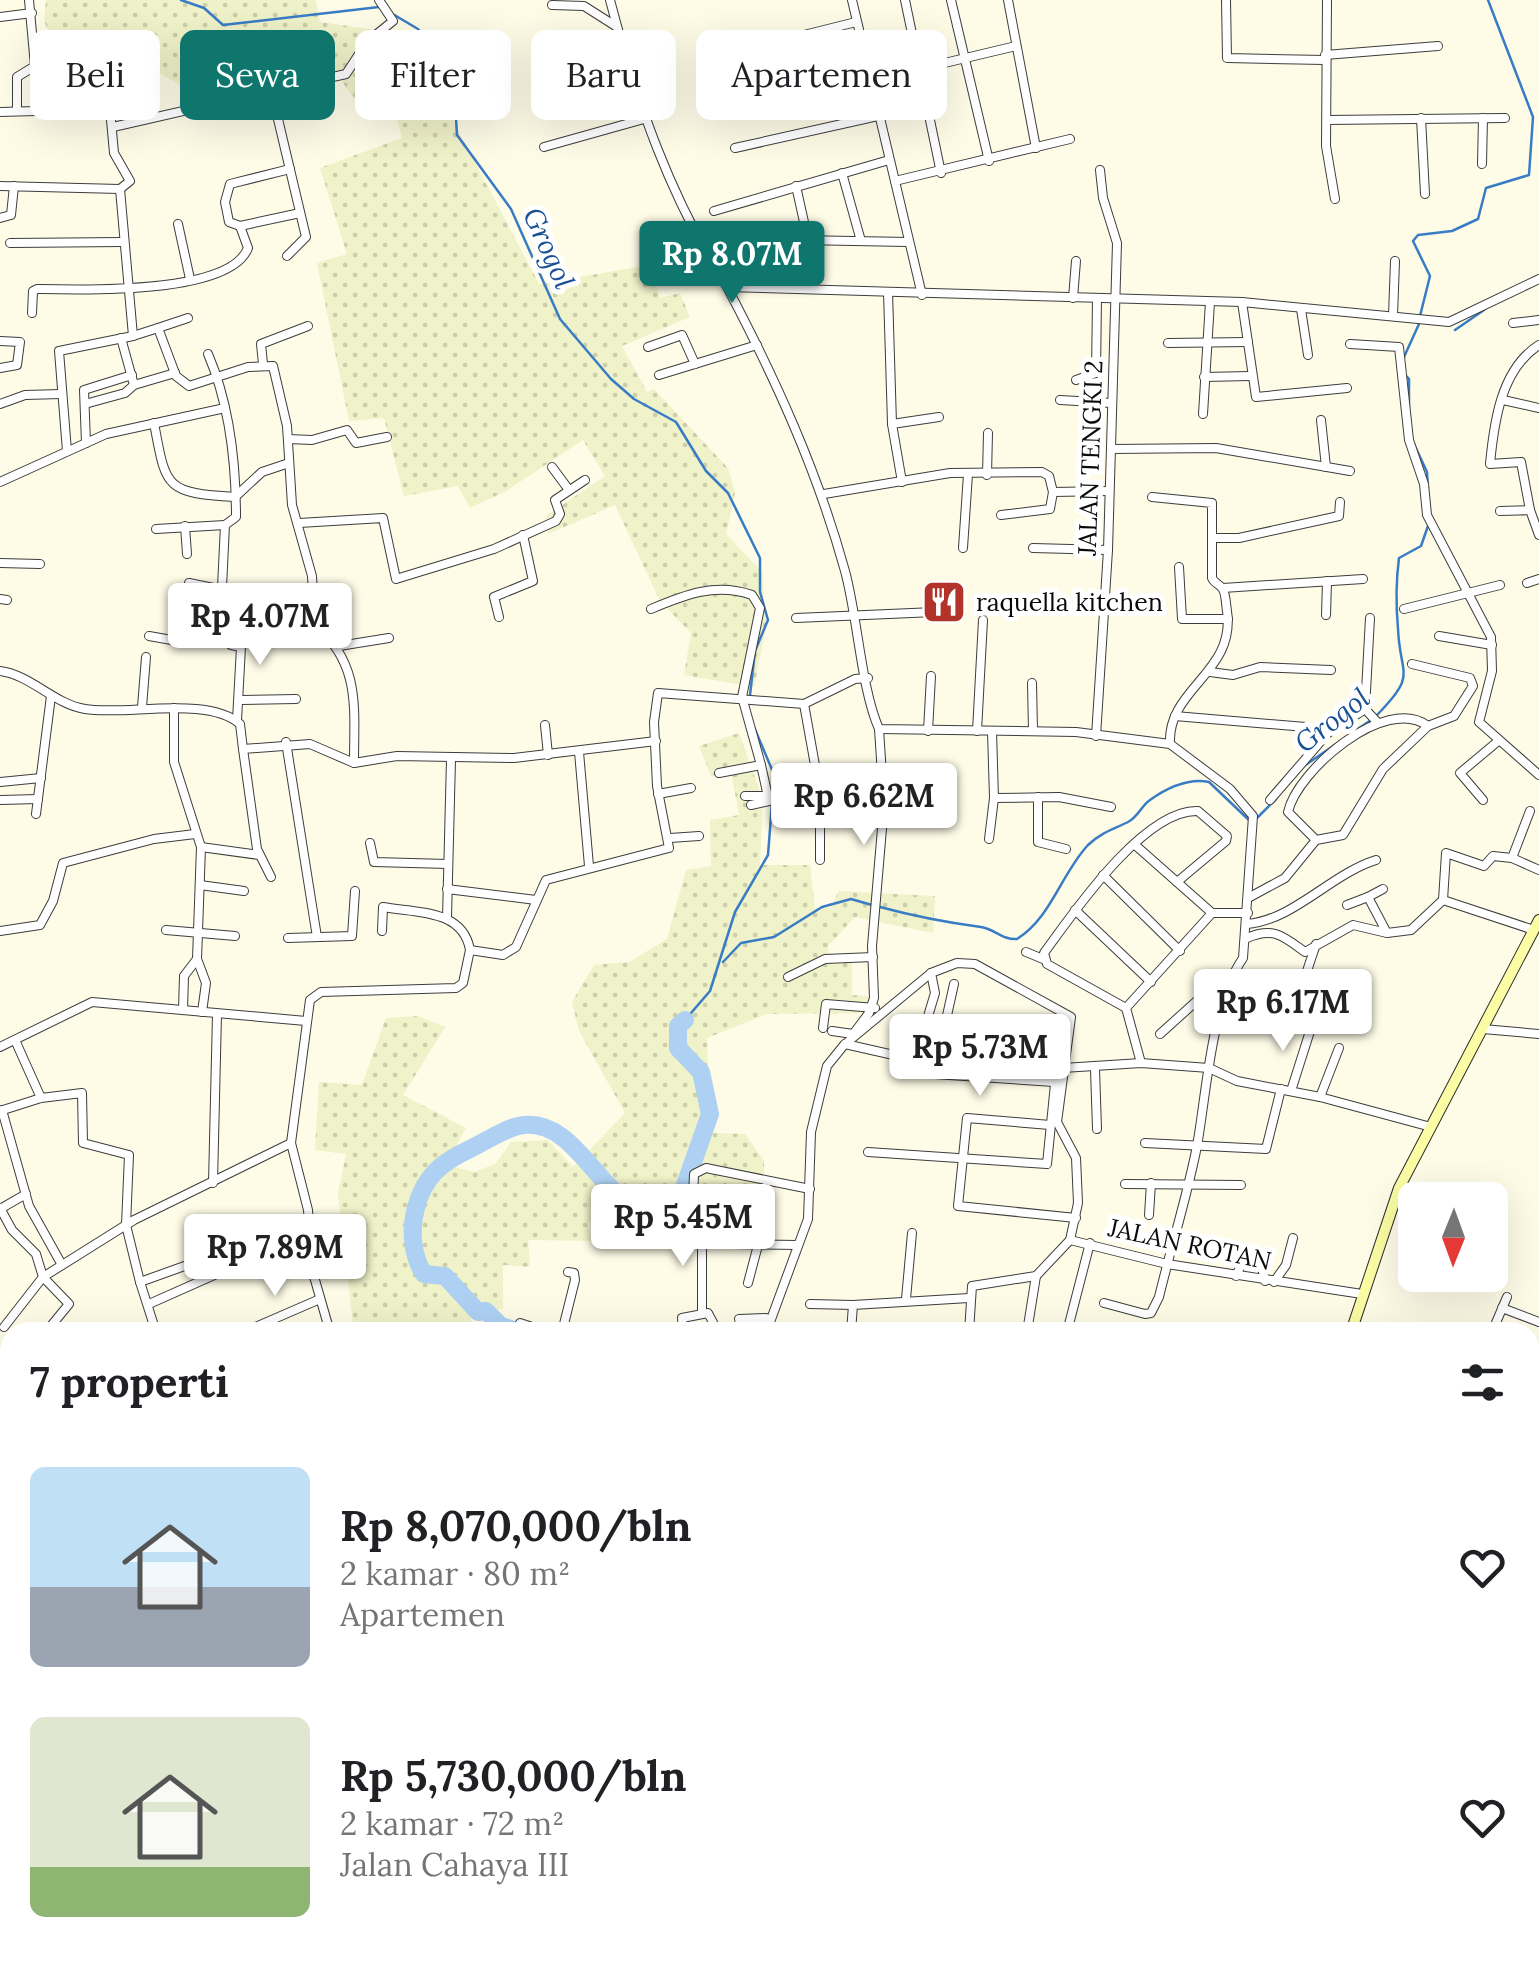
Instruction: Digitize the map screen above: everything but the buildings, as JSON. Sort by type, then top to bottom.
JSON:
[{"type":"main road","points":[[1354,1322],[1399,1188],[1536,925]]},
{"type":"street","points":[[16,112],[17,77],[35,66],[29,0]]},
{"type":"street","points":[[335,77],[346,74],[367,42],[393,21],[379,0]]},
{"type":"street","points":[[610,0],[618,30]]},
{"type":"street","points":[[852,0],[858,30]]},
{"type":"street","points":[[906,0],[911,30]]},
{"type":"street","points":[[951,0],[988,161]]},
{"type":"street","points":[[1008,0],[1036,148]]},
{"type":"street","points":[[1226,0],[1227,58],[1326,58],[1438,46]]},
{"type":"street","points":[[1327,0],[1326,146],[1335,199]]},
{"type":"street","points":[[552,6],[584,6],[617,27]]},
{"type":"street","points":[[0,16],[32,12]]},
{"type":"street","points":[[824,30],[856,22]]},
{"type":"street","points":[[947,62],[1016,46]]},
{"type":"street","points":[[0,112],[110,109],[114,152],[130,181],[120,189],[0,186]]},
{"type":"street","points":[[113,127],[180,114]]},
{"type":"street","points":[[1421,118],[1425,194]]},
{"type":"street","points":[[1482,118],[1482,164]]},
{"type":"street","points":[[1327,120],[1505,118]]},
{"type":"street","points":[[278,120],[306,237],[287,256]]},
{"type":"street","points":[[544,146],[637,120]]},
{"type":"street","points":[[645,120],[668,182],[757,345],[824,494],[857,616],[879,730],[884,805],[874,913],[873,1006],[826,1066],[811,1132],[808,1219],[770,1322],[739,1320]]},
{"type":"street","points":[[735,148],[860,120]]},
{"type":"street","points":[[879,120],[922,295]]},
{"type":"street","points":[[929,120],[941,173]]},
{"type":"street","points":[[894,181],[941,173],[1070,139]]},
{"type":"street","points":[[714,211],[889,160]]},
{"type":"street","points":[[290,169],[230,184],[225,202],[229,222],[240,226],[300,213]]},
{"type":"street","name":"JALAN TENGKI 2","points":[[1096,736],[1108,550],[1117,244],[1103,198],[1100,170]]},
{"type":"street","points":[[842,173],[860,241]]},
{"type":"street","points":[[0,218],[12,214],[14,186]]},
{"type":"street","points":[[796,186],[804,240],[908,242]]},
{"type":"street","points":[[120,189],[132,336]]},
{"type":"street","points":[[178,224],[190,279]]},
{"type":"street","points":[[32,313],[37,289],[129,291],[228,268],[248,252],[240,226]]},
{"type":"street","points":[[747,239],[756,287]]},
{"type":"street","points":[[10,243],[122,242]]},
{"type":"street","points":[[1074,298],[1076,261]]},
{"type":"street","points":[[1393,316],[1395,261]]},
{"type":"street","points":[[727,287],[1242,302],[1449,322],[1539,279]]},
{"type":"street","points":[[888,292],[892,424],[902,482]]},
{"type":"street","points":[[1076,380],[1096,373],[1097,298]]},
{"type":"street","points":[[1203,414],[1210,302]]},
{"type":"street","points":[[1242,302],[1250,376],[1260,398],[1347,388]]},
{"type":"street","points":[[1301,308],[1308,356]]},
{"type":"street","points":[[67,451],[58,351],[132,336],[188,318]]},
{"type":"street","points":[[1513,323],[1539,320]]},
{"type":"street","points":[[263,364],[260,344],[308,326]]},
{"type":"street","points":[[158,328],[175,373],[190,386],[263,364],[273,366],[288,440],[292,505],[312,576],[315,624],[339,646],[352,687],[354,763]]},
{"type":"street","points":[[648,347],[682,335],[695,364]]},
{"type":"street","points":[[85,404],[125,393],[133,380],[122,338]]},
{"type":"street","points":[[0,342],[20,342],[17,365],[0,368]]},
{"type":"street","points":[[1168,342],[1248,342]]},
{"type":"street","points":[[1350,344],[1399,347],[1409,440],[1424,484],[1427,516],[1470,593],[1492,645],[1492,671],[1479,718],[1496,742],[1539,775]]},
{"type":"street","points":[[658,375],[757,345]]},
{"type":"street","points":[[1539,345],[1516,364],[1491,429],[1490,464],[1522,462],[1530,510],[1539,534]]},
{"type":"street","points":[[156,529],[225,525],[236,517],[225,408],[208,354]]},
{"type":"street","points":[[86,443],[83,392],[88,388],[175,373]]},
{"type":"street","points":[[1204,377],[1250,376]]},
{"type":"street","points":[[0,404],[25,395],[61,394]]},
{"type":"street","points":[[1060,400],[1112,403]]},
{"type":"street","points":[[1503,400],[1539,408]]},
{"type":"street","points":[[0,482],[86,443],[225,408]]},
{"type":"street","points":[[892,424],[939,417]]},
{"type":"street","points":[[1322,420],[1326,467]]},
{"type":"street","points":[[154,423],[168,482],[214,496],[235,497],[262,472],[288,463]]},
{"type":"street","points":[[288,440],[312,440],[347,430],[356,443],[387,437]]},
{"type":"street","points":[[987,474],[988,433]]},
{"type":"street","points":[[1112,449],[1216,448],[1350,471]]},
{"type":"street","points":[[552,466],[569,490]]},
{"type":"street","points":[[824,494],[968,474],[1046,473],[1053,492],[1050,509],[1001,515]]},
{"type":"street","points":[[964,548],[968,474]]},
{"type":"street","points":[[299,523],[383,518],[396,579],[494,549],[560,518],[555,500],[585,480]]},
{"type":"street","points":[[1053,492],[1109,491]]},
{"type":"street","points":[[1152,497],[1212,502],[1212,578],[1223,588],[1228,619],[1224,652],[1175,716],[1170,744]]},
{"type":"street","points":[[1214,538],[1239,538],[1339,516],[1340,502]]},
{"type":"street","points":[[1500,511],[1530,510]]},
{"type":"street","points":[[222,587],[225,525]]},
{"type":"street","points":[[185,526],[186,554]]},
{"type":"street","points":[[499,617],[494,597],[533,581],[523,535]]},
{"type":"street","points":[[1033,548],[1108,550]]},
{"type":"street","points":[[0,563],[40,564]]},
{"type":"street","points":[[1179,566],[1182,619],[1228,619]]},
{"type":"street","points":[[1223,588],[1362,578]]},
{"type":"street","points":[[1527,583],[1539,578]]},
{"type":"street","points":[[1326,614],[1327,580]]},
{"type":"street","points":[[148,636],[183,642],[189,583],[232,592],[231,646],[241,647],[242,700],[238,720],[244,735],[242,749],[259,854],[271,878]]},
{"type":"street","points":[[1404,610],[1500,585]]},
{"type":"street","points":[[651,609],[693,592],[721,589],[752,594],[760,608],[748,698],[770,796],[748,800]]},
{"type":"street","points":[[796,618],[958,611]]},
{"type":"street","points":[[1370,618],[1373,716]]},
{"type":"street","points":[[977,731],[983,620]]},
{"type":"street","points":[[1440,636],[1492,645]]},
{"type":"street","points":[[339,646],[390,638]]},
{"type":"street","points":[[142,707],[146,656]]},
{"type":"street","points":[[1248,898],[1285,878],[1316,840],[1349,829],[1383,769],[1428,726],[1454,716],[1473,686],[1470,678],[1412,664]]},
{"type":"street","points":[[1210,672],[1233,675],[1260,666],[1331,670]]},
{"type":"street","points":[[0,671],[21,677],[51,696],[85,709],[174,708],[238,720]]},
{"type":"street","points":[[928,732],[931,676]]},
{"type":"street","points":[[470,950],[510,953],[546,880],[589,866],[664,852],[670,838],[658,790],[658,692],[804,704],[868,678]]},
{"type":"street","points":[[1032,683],[1032,731]]},
{"type":"street","points":[[36,814],[51,696]]},
{"type":"street","points":[[242,700],[296,699]]},
{"type":"street","points":[[804,704],[820,793],[820,860]]},
{"type":"street","points":[[174,708],[174,762],[201,847],[197,960],[206,983],[202,1012]]},
{"type":"street","points":[[1175,716],[1306,727]]},
{"type":"street","points":[[1316,840],[1288,812],[1292,796],[1373,716]]},
{"type":"street","points":[[1270,800],[1328,732],[1373,716],[1416,716],[1428,726]]},
{"type":"street","points":[[546,725],[548,754]]},
{"type":"street","points":[[879,730],[1032,731],[1170,744],[1230,789],[1252,823],[1243,958],[1233,972],[1222,1004],[1189,1182],[1167,1264],[1151,1313],[1104,1303]]},
{"type":"street","points":[[990,840],[994,798],[992,731]]},
{"type":"street","points":[[242,749],[286,742],[310,744],[354,763],[396,756],[450,758],[578,752],[656,741]]},
{"type":"street","points":[[286,742],[317,937]]},
{"type":"street","points":[[1482,800],[1460,772],[1496,742]]},
{"type":"street","points":[[578,752],[589,866]]},
{"type":"street","points":[[448,918],[450,758]]},
{"type":"street","points":[[718,773],[760,765]]},
{"type":"street","points":[[0,782],[41,778]]},
{"type":"street","points":[[658,790],[691,788]]},
{"type":"street","points":[[994,798],[1038,797],[1111,807]]},
{"type":"street","points":[[1038,797],[1038,842],[1066,850]]},
{"type":"street","points":[[0,800],[38,799]]},
{"type":"street","points":[[1043,959],[1114,858],[1192,810],[1226,836],[1224,845],[1178,882]]},
{"type":"street","points":[[1512,858],[1530,811]]},
{"type":"street","points":[[0,931],[40,925],[53,901],[63,864],[154,839],[194,834]]},
{"type":"street","points":[[670,838],[700,836]]},
{"type":"street","points":[[370,843],[374,862],[448,864]]},
{"type":"street","points":[[1134,844],[1212,914],[1248,913]]},
{"type":"street","points":[[201,847],[259,854]]},
{"type":"street","points":[[1411,930],[1444,900],[1446,853],[1484,866],[1494,856],[1512,858],[1539,870]]},
{"type":"street","points":[[1247,931],[1335,877],[1376,860]]},
{"type":"street","points":[[1103,875],[1180,952]]},
{"type":"street","points":[[200,885],[244,892]]},
{"type":"street","points":[[448,889],[536,900]]},
{"type":"street","points":[[1347,906],[1383,889]]},
{"type":"street","points":[[288,938],[352,936],[355,891]]},
{"type":"street","points":[[1368,897],[1387,933]]},
{"type":"street","points":[[1444,900],[1536,925]]},
{"type":"street","points":[[327,1322],[291,1143],[310,1000],[321,992],[456,988],[463,983],[470,950],[464,933],[448,918],[383,906],[382,930]]},
{"type":"street","points":[[1075,910],[1151,982]]},
{"type":"street","points":[[1126,1008],[1212,914]]},
{"type":"street","points":[[1247,931],[1286,935],[1305,952],[1353,925],[1387,933],[1411,930],[1423,934]]},
{"type":"street","points":[[166,930],[235,936]]},
{"type":"street","points":[[1300,992],[1316,944]]},
{"type":"street","points":[[1026,952],[1126,1008],[1141,1063]]},
{"type":"street","points":[[788,977],[824,958],[873,957]]},
{"type":"street","points":[[183,1010],[184,976],[197,960]]},
{"type":"street","name":"JALAN ROTAN","points":[[931,973],[957,963],[975,964],[1068,1014],[1072,1026],[1057,1122],[1076,1158],[1076,1218],[1070,1240],[1167,1264],[1362,1294]]},
{"type":"street","points":[[931,973],[936,993],[919,1051],[902,1056],[844,1045],[881,1016],[931,973]]},
{"type":"street","points":[[934,1074],[954,984]]},
{"type":"street","points":[[1160,1034],[1200,998],[1222,1004]]},
{"type":"street","points":[[0,1047],[92,1002],[306,1021]]},
{"type":"street","points":[[853,1034],[828,1030],[826,1004],[873,1006],[881,1016]]},
{"type":"street","points":[[213,1183],[217,1014]]},
{"type":"street","points":[[868,1152],[1047,1164],[1059,1044],[946,1026]]},
{"type":"street","points":[[1291,1091],[1311,1028]]},
{"type":"street","points":[[1483,1029],[1539,1034]]},
{"type":"street","points":[[15,1040],[41,1098]]},
{"type":"street","points":[[1320,1097],[1340,1048]]},
{"type":"street","points":[[902,1056],[907,1073]]},
{"type":"street","points":[[1064,1068],[1095,1069],[1141,1063],[1209,1068],[1238,1082],[1320,1097],[1431,1127]]},
{"type":"street","points":[[1095,1069],[1097,1129]]},
{"type":"street","points":[[919,1073],[1054,1082]]},
{"type":"street","points":[[1146,1143],[1266,1149],[1280,1090]]},
{"type":"street","points":[[62,1266],[26,1194],[1,1110],[41,1098],[82,1093],[83,1142],[129,1154],[126,1225],[154,1322]]},
{"type":"street","points":[[958,1206],[967,1118],[1050,1125]]},
{"type":"street","points":[[8,1322],[43,1278],[126,1225],[291,1143]]},
{"type":"street","points":[[702,1313],[700,1222],[693,1200],[694,1174],[698,1169],[810,1193]]},
{"type":"street","points":[[1125,1184],[1189,1182],[1241,1186]]},
{"type":"street","points":[[1149,1215],[1152,1183]]},
{"type":"street","points":[[26,1194],[0,1208],[12,1230],[36,1254],[43,1278],[70,1306],[56,1322]]},
{"type":"street","points":[[944,1206],[1076,1218]]},
{"type":"street","points":[[149,1304],[311,1232]]},
{"type":"street","points":[[906,1299],[912,1233]]},
{"type":"street","points":[[213,1238],[225,1273]]},
{"type":"street","points":[[1236,1276],[1246,1254],[1260,1258],[1269,1281],[1286,1264],[1293,1238]]},
{"type":"street","points":[[1029,1322],[1036,1276],[1070,1240]]},
{"type":"street","points":[[1069,1322],[1090,1243]]},
{"type":"street","points":[[732,1244],[798,1245]]},
{"type":"street","points":[[748,1283],[758,1246]]},
{"type":"street","points":[[140,1282],[218,1254]]},
{"type":"street","points":[[564,1322],[575,1280],[574,1273],[568,1272]]},
{"type":"street","points":[[969,1322],[972,1286],[1036,1276]]},
{"type":"street","points":[[1496,1322],[1507,1296]]},
{"type":"street","points":[[810,1304],[969,1298]]},
{"type":"street","points":[[267,1322],[320,1299]]},
{"type":"street","points":[[852,1322],[853,1305]]},
{"type":"street","points":[[1502,1308],[1539,1322]]},
{"type":"street","points":[[681,1322],[702,1313],[712,1315],[714,1322]]},
{"type":"green space","points":[[46,0],[316,0],[320,22],[377,30],[355,30],[355,100],[339,77],[335,78],[335,30],[180,30],[180,85],[160,73],[160,30],[48,30],[44,21]]},
{"type":"green space","points":[[397,120],[453,120],[539,284],[649,265],[660,298],[680,293],[690,317],[622,346],[647,392],[654,389],[728,468],[735,493],[726,534],[762,572],[766,627],[754,687],[684,675],[691,633],[660,601],[615,505],[548,534],[546,516],[605,476],[583,440],[506,491],[470,508],[458,486],[404,496],[384,418],[349,421],[317,263],[347,254],[320,168],[402,138]]},
{"type":"green space","points":[[739,733],[763,800],[760,865],[810,865],[815,908],[830,908],[839,891],[935,896],[933,933],[855,917],[828,946],[829,960],[852,959],[852,995],[870,996],[868,1013],[767,1014],[707,1038],[710,1133],[745,1134],[764,1161],[765,1232],[699,1228],[624,1205],[588,1223],[591,1241],[528,1240],[530,1267],[503,1265],[503,1309],[470,1312],[472,1322],[353,1322],[338,1194],[346,1154],[315,1150],[319,1082],[362,1085],[386,1018],[418,1016],[445,1027],[403,1095],[466,1128],[446,1165],[475,1172],[495,1164],[511,1142],[548,1140],[573,1167],[625,1113],[579,1031],[572,1002],[594,965],[629,962],[667,939],[686,870],[711,866],[710,820],[739,815],[731,772],[711,776],[699,746]]},
{"type":"waterway","name":"Grogol","points":[[181,0],[204,8],[223,25],[379,7]]},
{"type":"waterway","name":"Grogol","points":[[1420,316],[1430,276],[1413,241],[1418,235],[1452,231],[1478,219],[1486,188],[1529,175],[1533,117],[1488,0]]},
{"type":"waterway","name":"Grogol","points":[[391,13],[418,29],[434,48],[447,92],[455,104],[457,135],[511,209],[560,319],[611,379],[634,399],[676,422],[706,471],[728,493],[760,558],[760,592],[768,620],[755,651],[750,695]]},
{"type":"waterway","points":[[1455,330],[1484,310]]},
{"type":"waterway","name":"Grogol","points":[[1404,357],[1419,324]]},
{"type":"waterway","name":"Grogol","points":[[1403,373],[1409,379],[1409,407]]},
{"type":"waterway","name":"Grogol","points":[[1414,444],[1427,472],[1428,488]]},
{"type":"waterway","name":"Grogol","points":[[1377,715],[1398,691],[1404,674],[1397,611],[1399,558],[1421,546],[1428,526]]},
{"type":"waterway","name":"Grogol","points":[[1304,766],[1371,720]]},
{"type":"waterway","name":"Grogol","points":[[754,727],[773,772],[772,795]]},
{"type":"waterway","name":"Grogol","points":[[880,907],[986,928],[1017,939],[1039,920],[1088,845],[1131,820],[1147,802],[1163,792],[1186,783],[1209,782],[1250,821]]},
{"type":"waterway","name":"Grogol","points":[[1257,818],[1276,799]]},
{"type":"waterway","name":"Grogol","points":[[685,1020],[710,991],[735,912],[768,855],[772,803]]},
{"type":"waterway","name":"Grogol","points":[[723,962],[741,943],[774,937],[822,907],[851,899],[872,905]]},
{"type":"waterway","points":[[497,1322],[486,1311],[478,1312],[445,1276],[424,1274],[413,1233],[424,1187],[451,1159],[504,1131],[524,1125],[546,1128],[566,1140],[615,1192],[634,1205],[654,1209],[679,1202],[710,1114],[701,1072],[678,1048],[678,1026],[685,1020]]},
{"type":"place","name":"raquella kitchen","points":[[944,602]]}]
